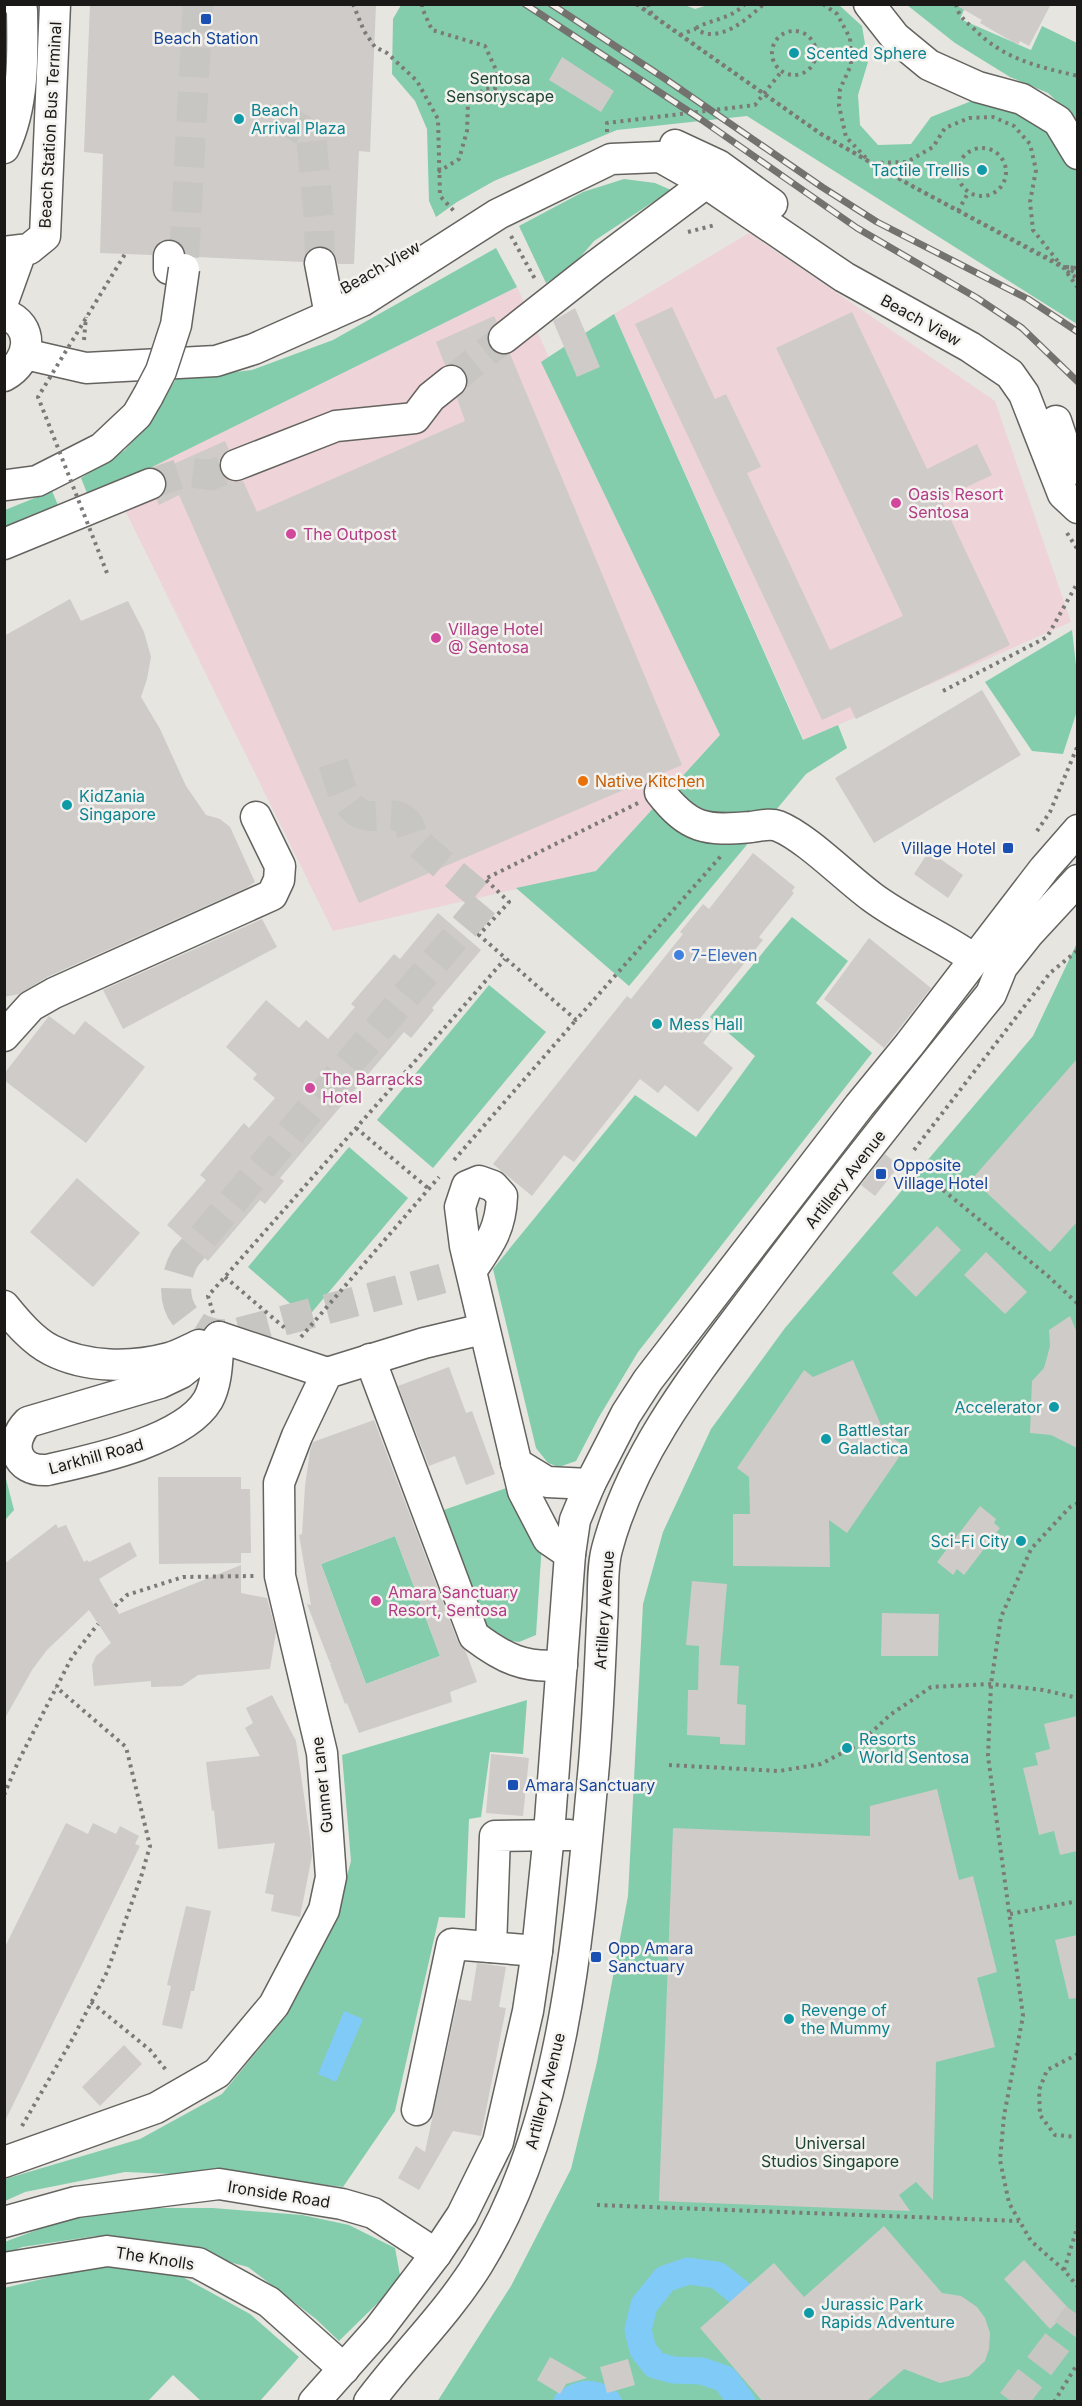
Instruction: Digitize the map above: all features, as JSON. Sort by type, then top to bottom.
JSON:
[{"type":"street","name":"Beach Station Bus Terminal","points":[[4,148],[18,110],[22,51],[22,10],[19,4]]},
{"type":"street","name":"Beach Station Bus Terminal","points":[[11,256],[29,249],[45,236],[55,4]]},
{"type":"street","points":[[869,4],[894,37],[929,65],[978,87],[1023,99],[1058,121],[1077,154]]},
{"type":"street","name":"Beach View","points":[[327,307],[352,286],[489,201],[607,148],[642,138],[664,140],[712,174],[844,277],[970,347],[1010,374],[1024,394],[1064,494],[1071,518]]},
{"type":"street","name":"Beach View","points":[[26,346],[89,354],[166,353],[215,345],[327,307],[362,301],[498,214],[611,159],[660,157],[712,174],[842,255],[957,319],[1020,359],[1044,388],[1066,452],[1077,469]]},
{"type":"street","points":[[504,338],[712,174]]},
{"type":"street","points":[[4,299],[11,256]]},
{"type":"street","points":[[6,486],[91,438],[127,404],[142,394],[176,263]]},
{"type":"street","points":[[320,263],[327,307]]},
{"type":"street","points":[[4,314],[17,321],[26,346],[14,371],[4,376]]},
{"type":"street","points":[[236,465],[336,426],[415,418],[431,397],[451,381]]},
{"type":"street","points":[[4,544],[150,484]]},
{"type":"street","points":[[660,792],[680,815],[703,828],[775,825],[791,833],[874,899],[974,959]]},
{"type":"street","points":[[4,1036],[31,1006],[54,993],[272,895],[279,880],[280,866],[256,817]]},
{"type":"street","name":"Artillery Avenue","points":[[314,2402],[410,2291],[462,2215],[498,2142],[528,2011],[537,1951],[549,1834],[570,1554],[575,1520],[590,1484],[626,1414],[648,1380],[1044,869],[1077,830]]},
{"type":"street","name":"Artillery Avenue","points":[[369,2402],[465,2284],[509,2209],[524,2171],[548,2086],[568,1990],[594,1759],[606,1553],[622,1503],[639,1463],[697,1373],[746,1307],[914,1089],[991,994],[1002,968],[1029,933],[1077,880]]},
{"type":"street","points":[[991,994],[1077,908]]},
{"type":"street","points":[[471,1271],[523,1491],[548,1539],[570,1554]]},
{"type":"street","points":[[4,1306],[28,1333],[50,1350],[75,1360],[111,1364],[170,1358],[219,1337],[327,1373],[370,1359],[483,1329]]},
{"type":"street","name":"Larkhill Road","points":[[219,1337],[217,1369],[208,1400],[197,1413],[178,1428],[145,1443],[47,1470],[30,1468],[11,1461],[17,1436],[28,1422],[160,1383],[181,1373],[202,1356],[219,1337]]},
{"type":"street","points":[[370,1359],[474,1636],[498,1654],[541,1667],[562,1665]]},
{"type":"street","name":"Gunner Lane","points":[[4,2162],[156,2108],[217,2073],[274,2005],[324,1910],[331,1877],[322,1753],[280,1576],[279,1482],[297,1436],[327,1373]]},
{"type":"street","points":[[516,1463],[547,1482],[590,1484]]},
{"type":"street","points":[[490,1947],[495,1836],[587,1835]]},
{"type":"street","points":[[417,2110],[452,1944],[537,1951]]},
{"type":"street","name":"Ironside Road","points":[[4,2222],[76,2202],[219,2184],[342,2204],[372,2213],[436,2254]]},
{"type":"street","name":"The Knolls","points":[[4,2268],[107,2251],[198,2263],[269,2302],[344,2369]]},
{"type":"path","points":[[353,4],[364,31],[375,47],[387,53],[417,81],[438,119],[440,196],[461,218]]},
{"type":"path","points":[[422,4],[432,30],[485,46],[497,72],[495,89],[484,90],[468,104],[467,131],[459,159],[438,172]]},
{"type":"path","points":[[636,4],[821,134]]},
{"type":"path","points":[[648,4],[652,16]]},
{"type":"path","points":[[680,36],[706,22],[720,20],[739,10],[745,4]]},
{"type":"path","points":[[695,29],[708,34],[727,30],[746,19],[764,4]]},
{"type":"path","points":[[823,4],[837,14],[850,38],[851,65],[840,88],[839,106],[846,137],[871,163],[907,162],[933,147],[945,128],[969,118],[993,117],[1014,126],[1030,144],[1036,170],[1030,202],[1033,230],[1077,288]]},
{"type":"path","points":[[956,4],[958,13],[986,41],[1008,55],[1036,67],[1077,76]]},
{"type":"path","points":[[796,30],[807,34],[815,43],[817,55],[813,66],[804,74],[793,76],[781,72],[774,63],[772,51],[775,40],[784,32],[796,30]]},
{"type":"path","points":[[703,52],[821,134],[1062,267],[1077,267],[1075,275]]},
{"type":"path","points":[[607,148],[607,123],[755,105],[781,72]]},
{"type":"path","points":[[984,147],[996,151],[1005,161],[1007,174],[1003,186],[987,196],[980,197],[968,193],[958,177],[957,170],[962,158],[972,150],[984,147]]},
{"type":"path","points":[[912,186],[1062,267],[1075,275],[1077,279]]},
{"type":"path","points":[[958,211],[968,193]]},
{"type":"path","points":[[687,233],[720,224]]},
{"type":"path","points":[[509,232],[540,288]]},
{"type":"path","points":[[107,573],[38,397],[125,254]]},
{"type":"path","points":[[84,342],[86,317]]},
{"type":"path","points":[[1071,518],[1077,550]]},
{"type":"path","points":[[943,691],[1047,637],[1077,582]]},
{"type":"path","points":[[1032,839],[1050,812],[1077,745]]},
{"type":"path","points":[[576,1020],[479,935],[509,902],[485,879],[660,792]]},
{"type":"path","points":[[452,1162],[747,827]]},
{"type":"path","points":[[914,1150],[1050,973],[1077,950]]},
{"type":"path","points":[[219,1337],[208,1296],[505,958]]},
{"type":"path","points":[[356,1128],[429,1189]]},
{"type":"path","points":[[299,1339],[444,1171]]},
{"type":"path","points":[[943,1190],[1077,1304]]},
{"type":"path","points":[[225,1277],[290,1332]]},
{"type":"path","points":[[1077,1503],[1070,1507],[1031,1549],[1001,1617],[991,1684],[988,1756],[1023,2016],[1004,2116],[1000,2160],[1009,2203],[1031,2241],[1064,2270],[1077,2288]]},
{"type":"path","points":[[115,1606],[127,1595],[183,1576],[280,1576]]},
{"type":"path","points":[[4,1795],[18,1762],[72,1657],[98,1624]]},
{"type":"path","points":[[669,1765],[779,1771],[821,1764],[859,1744],[890,1715],[931,1687],[991,1684],[1043,1690],[1077,1698]]},
{"type":"path","points":[[17,2134],[36,2105],[106,1972],[150,1846],[126,1747],[56,1687]]},
{"type":"path","points":[[1010,1914],[1077,1901]]},
{"type":"path","points":[[91,2002],[150,2050],[184,2092]]},
{"type":"path","points":[[1077,2054],[1047,2070],[1039,2090],[1040,2115],[1055,2135],[1077,2137]]},
{"type":"path","points":[[597,2205],[1019,2221]]},
{"type":"path","points":[[1064,2270],[1077,2225]]},
{"type":"path","points":[[1054,2402],[1077,2363]]},
{"type":"shaded area","points":[[749,233],[995,401],[1071,622],[804,740],[614,314]]},
{"type":"shaded area","name":"Village Hotel @ Sentosa","points":[[517,287],[720,735],[596,871],[333,931],[113,486]]},
{"type":"green space","name":"Sentosa Sensoryscape","points":[[682,4],[695,9],[711,4],[839,5],[862,26],[868,62],[858,95],[860,125],[878,145],[911,144],[931,117],[974,100],[1031,112],[1077,159],[1077,324],[747,116],[617,130],[494,181],[436,217],[429,201],[427,129],[415,101],[392,74],[393,19],[401,5]]},
{"type":"green space","points":[[907,5],[966,5],[960,19],[1031,50],[1042,26],[1077,43],[1077,120],[1048,93],[1010,77],[955,43]]},
{"type":"green space","points":[[624,179],[655,183],[671,190],[594,241],[571,268],[546,283],[519,226],[583,192]]},
{"type":"green space","points":[[496,248],[517,287],[89,498],[81,478],[125,450],[148,424],[176,379],[252,370],[333,340]]},
{"type":"green space","points":[[614,314],[803,740],[838,725],[847,748],[806,774],[629,986],[516,888],[596,871],[720,735],[541,362]]},
{"type":"green space","points":[[52,491],[60,510],[5,529],[5,510]]},
{"type":"green space","points":[[1072,630],[1077,674],[1077,711],[1063,754],[1032,751],[985,682]]},
{"type":"green space","points":[[792,917],[848,961],[816,1003],[872,1053],[638,1352],[576,1461],[559,1467],[548,1463],[536,1448],[493,1269],[635,1095],[696,1137],[755,1056],[710,1017]]},
{"type":"green space","name":"Universal Studios Singapore","points":[[1077,943],[1077,2401],[437,2402],[511,2286],[571,2169],[597,2062],[628,1896],[643,1604],[663,1532],[711,1429],[785,1328],[1033,1036]]},
{"type":"green space","points":[[489,985],[546,1032],[433,1168],[377,1120]]},
{"type":"green space","points":[[349,1147],[408,1198],[307,1318],[248,1267]]},
{"type":"green space","points":[[4,1476],[14,1510],[5,1520]]},
{"type":"green space","points":[[512,1486],[543,1527],[536,1635],[519,1642],[498,1639],[481,1627],[438,1512]]},
{"type":"green space","points":[[395,1536],[440,1656],[366,1684],[321,1564]]},
{"type":"green space","points":[[527,1700],[523,1754],[490,1752],[481,1817],[469,1819],[465,1918],[439,1917],[395,2111],[343,2187],[269,2178],[125,2172],[25,2192],[5,2201],[5,2179],[140,2139],[222,2094],[277,2027],[333,1927],[351,1861],[342,1755]]},
{"type":"green space","points":[[119,2208],[213,2208],[302,2215],[349,2225],[395,2248],[400,2275],[394,2287],[339,2341],[316,2319],[248,2267],[188,2251],[96,2236],[22,2247],[5,2254],[5,2242],[7,2241],[56,2223]]},
{"type":"green space","points":[[102,2265],[181,2276],[250,2314],[299,2357],[260,2401],[201,2401],[173,2375],[148,2401],[5,2401],[4,2288]]},
{"type":"water","points":[[344,2011],[363,2019],[336,2082],[318,2074]]},
{"type":"building","name":"Beach Arrival Plaza","points":[[90,4],[376,4],[370,152],[359,151],[354,264],[338,264],[333,251],[317,246],[308,250],[303,262],[196,257],[185,252],[178,241],[170,239],[160,241],[152,255],[100,253],[103,154],[84,152]]},
{"type":"building","points":[[954,4],[1051,4],[1029,46],[1020,41],[1018,45],[980,23],[982,20]]},
{"type":"building","points":[[562,57],[614,91],[601,112],[549,80]]},
{"type":"building","points":[[672,307],[715,399],[726,394],[761,467],[747,473],[830,650],[903,616],[776,348],[852,312],[927,469],[977,444],[992,475],[941,499],[1010,645],[856,719],[850,707],[822,720],[635,324]]},
{"type":"building","points":[[575,308],[600,367],[577,377],[553,321]]},
{"type":"building","name":"Village Hotel @ Sentosa","points":[[494,316],[497,322],[488,331],[487,341],[497,354],[510,354],[682,765],[359,903],[179,495],[159,505],[157,500],[164,494],[167,486],[166,477],[160,470],[225,441],[229,450],[222,455],[219,462],[220,472],[226,479],[233,482],[243,481],[257,512],[465,421],[457,398],[467,388],[468,378],[465,371],[458,365],[445,365],[436,342]]},
{"type":"building","points":[[70,599],[81,621],[128,601],[144,632],[151,657],[141,697],[160,729],[186,786],[206,815],[220,819],[230,827],[255,882],[47,977],[19,994],[4,997],[4,636]]},
{"type":"building","points":[[982,690],[1021,755],[874,843],[835,778]]},
{"type":"building","points":[[929,851],[963,875],[948,898],[914,874]]},
{"type":"building","name":"Mess Hall","points":[[753,853],[795,887],[792,891],[794,893],[759,937],[763,940],[698,1021],[712,1031],[703,1043],[733,1068],[698,1112],[665,1085],[658,1093],[640,1079],[574,1162],[564,1155],[532,1196],[493,1164],[627,996],[631,999],[683,934],[680,932],[703,904],[709,909]]},
{"type":"building","name":"The Barracks Hotel","points":[[438,913],[481,950],[432,1008],[434,1010],[411,1038],[404,1032],[280,1178],[284,1181],[265,1204],[260,1200],[208,1261],[167,1225],[206,1180],[200,1175],[244,1123],[249,1128],[275,1098],[253,1079],[257,1074],[226,1047],[266,1000],[299,1028],[306,1020],[328,1039],[355,1007],[351,1004],[394,954],[400,959]]},
{"type":"building","points":[[262,919],[277,947],[123,1029],[103,990]]},
{"type":"building","points":[[869,938],[931,988],[884,1048],[824,999]]},
{"type":"building","points":[[49,1016],[74,1035],[85,1021],[145,1067],[86,1143],[4,1080],[4,1074]]},
{"type":"building","points":[[1077,1059],[1077,1222],[1050,1252],[972,1179]]},
{"type":"building","points":[[885,1154],[899,1166],[875,1196],[861,1185]]},
{"type":"building","points":[[77,1178],[140,1233],[93,1287],[30,1232]]},
{"type":"building","points":[[937,1226],[961,1250],[916,1297],[892,1273]]},
{"type":"building","points":[[986,1252],[1027,1292],[1005,1314],[964,1275]]},
{"type":"building","name":"Accelerator","points":[[1070,1316],[1077,1333],[1077,1448],[1051,1435],[1030,1433],[1032,1381],[1044,1368],[1050,1346],[1049,1330]]},
{"type":"building","name":"Battlestar Galactica","points":[[853,1360],[884,1432],[906,1447],[847,1533],[829,1520],[830,1567],[733,1566],[733,1514],[750,1514],[749,1477],[737,1468],[804,1370],[813,1377]]},
{"type":"building","points":[[449,1367],[466,1413],[472,1411],[495,1474],[466,1485],[455,1456],[429,1466],[398,1386]]},
{"type":"building","points":[[374,1420],[458,1642],[466,1652],[477,1682],[450,1692],[452,1702],[359,1733],[347,1703],[345,1704],[330,1664],[332,1663],[330,1663],[307,1604],[311,1605],[299,1535],[302,1534],[305,1486],[313,1442]],"holes":[[[395,1536],[440,1656],[366,1684],[321,1564]]]},
{"type":"building","points":[[158,1477],[241,1477],[241,1489],[250,1489],[251,1553],[241,1553],[241,1563],[159,1564]]},
{"type":"building","points":[[980,1506],[996,1519],[994,1523],[1000,1528],[964,1575],[957,1569],[953,1575],[937,1562]]},
{"type":"building","points":[[56,1524],[58,1528],[66,1525],[84,1562],[87,1560],[89,1562],[130,1542],[137,1556],[99,1579],[119,1614],[241,1565],[241,1593],[267,1598],[276,1632],[270,1669],[198,1675],[182,1686],[151,1687],[151,1681],[94,1686],[92,1665],[96,1656],[111,1643],[89,1610],[47,1650],[32,1670],[4,1720],[4,1564]]},
{"type":"building","points":[[692,1581],[727,1584],[720,1665],[739,1666],[737,1704],[746,1705],[745,1745],[720,1744],[720,1737],[687,1735],[688,1690],[698,1690],[699,1646],[686,1645]]},
{"type":"building","points":[[882,1613],[939,1614],[938,1656],[881,1656]]},
{"type":"building","points":[[272,1695],[296,1741],[310,1837],[312,1856],[300,1917],[271,1911],[274,1895],[265,1893],[275,1843],[218,1849],[214,1810],[212,1811],[206,1762],[260,1756],[245,1728],[253,1723],[246,1708]]},
{"type":"building","points":[[1077,1716],[1077,1851],[1060,1855],[1054,1831],[1039,1835],[1023,1768],[1038,1765],[1035,1753],[1050,1749],[1044,1724]]},
{"type":"building","points":[[491,1754],[529,1758],[523,1816],[486,1813]]},
{"type":"building","name":"Revenge of the Mummy","points":[[937,1789],[959,1880],[973,1876],[997,1972],[977,1978],[995,2047],[936,2062],[933,2200],[916,2182],[899,2195],[910,2211],[659,2201],[673,1828],[870,1836],[870,1806]]},
{"type":"building","points":[[66,1823],[88,1834],[93,1823],[116,1834],[120,1826],[139,1836],[135,1844],[140,1846],[4,2123],[4,1949]]},
{"type":"building","points":[[186,1906],[211,1911],[194,1991],[191,1991],[182,2029],[162,2025],[171,1986],[167,1985]]},
{"type":"building","points":[[1077,1935],[1077,1998],[1069,1999],[1055,1940]]},
{"type":"building","points":[[477,1963],[506,1967],[499,2007],[506,2008],[481,2136],[453,2131],[419,2190],[398,2178],[416,2146],[425,2152],[458,1999],[471,2001]]},
{"type":"building","points":[[124,2045],[142,2064],[100,2106],[82,2087]]},
{"type":"building","name":"Jurassic Park Rapids Adventure","points":[[884,2226],[942,2293],[961,2296],[977,2307],[985,2318],[990,2333],[989,2349],[985,2361],[969,2376],[940,2383],[904,2369],[866,2402],[763,2402],[700,2328],[774,2263],[804,2297]]},
{"type":"building","points":[[1024,2260],[1070,2310],[1050,2329],[1004,2279]]},
{"type":"building","points":[[550,2357],[587,2378],[566,2384],[560,2394],[537,2380]]},
{"type":"building","points":[[628,2359],[635,2385],[607,2393],[600,2367]]},
{"type":"waterway","points":[[740,2293],[717,2275],[688,2271],[665,2279],[644,2305],[638,2330],[643,2350],[655,2365],[673,2370],[702,2371],[725,2379],[742,2402]]},
{"type":"waterway","points":[[567,2402],[588,2394],[598,2396],[608,2402]]},
{"type":"tunnel","points":[[184,257],[198,4]]},
{"type":"tunnel","points":[[278,115],[311,135],[319,220],[320,263]]},
{"type":"tunnel","points":[[451,381],[504,338]]},
{"type":"tunnel","points":[[150,484],[185,472],[211,475],[236,465]]},
{"type":"tunnel","points":[[333,763],[340,786],[351,806],[365,815],[393,815],[406,821],[416,841],[486,901],[185,1258],[176,1288],[178,1302],[191,1323],[202,1330],[216,1334],[233,1334],[471,1271]]},
{"type":"tunnel","points":[[1012,2402],[1078,2315]]},
{"type":"railway","points":[[525,4],[702,120],[857,228],[977,298],[1022,328],[1078,382]]},
{"type":"railway","points":[[551,4],[877,222],[1028,299],[1078,332]]},
{"type":"place","name":"Beach Station","points":[[206,19]]},
{"type":"place","name":"Scented Sphere","points":[[794,53]]},
{"type":"place","name":"Beach Arrival Plaza","points":[[239,119]]},
{"type":"place","name":"Tactile Trellis","points":[[982,170]]},
{"type":"place","name":"Oasis Resort Sentosa","points":[[896,503]]},
{"type":"place","name":"The Outpost","points":[[291,534]]},
{"type":"place","name":"Village Hotel @ Sentosa","points":[[436,638]]},
{"type":"place","name":"Native Kitchen","points":[[583,781]]},
{"type":"place","name":"KidZania Singapore","points":[[67,805]]},
{"type":"place","name":"Village Hotel","points":[[1008,848]]},
{"type":"place","name":"7-Eleven","points":[[679,955]]},
{"type":"place","name":"Mess Hall","points":[[657,1024]]},
{"type":"place","name":"The Barracks Hotel","points":[[310,1088]]},
{"type":"place","name":"Opposite Village Hotel","points":[[881,1174]]},
{"type":"place","name":"Accelerator","points":[[1054,1407]]},
{"type":"place","name":"Battlestar Galactica","points":[[826,1439]]},
{"type":"place","name":"Sci-Fi City","points":[[1021,1541]]},
{"type":"place","name":"Amara Sanctuary Resort, Sentosa","points":[[376,1601]]},
{"type":"place","name":"Resorts World Sentosa","points":[[847,1748]]},
{"type":"place","name":"Amara Sanctuary","points":[[513,1785]]},
{"type":"place","name":"Opp Amara Sanctuary","points":[[596,1957]]},
{"type":"place","name":"Revenge of the Mummy","points":[[789,2019]]},
{"type":"place","name":"Jurassic Park Rapids Adventure","points":[[809,2313]]}]
